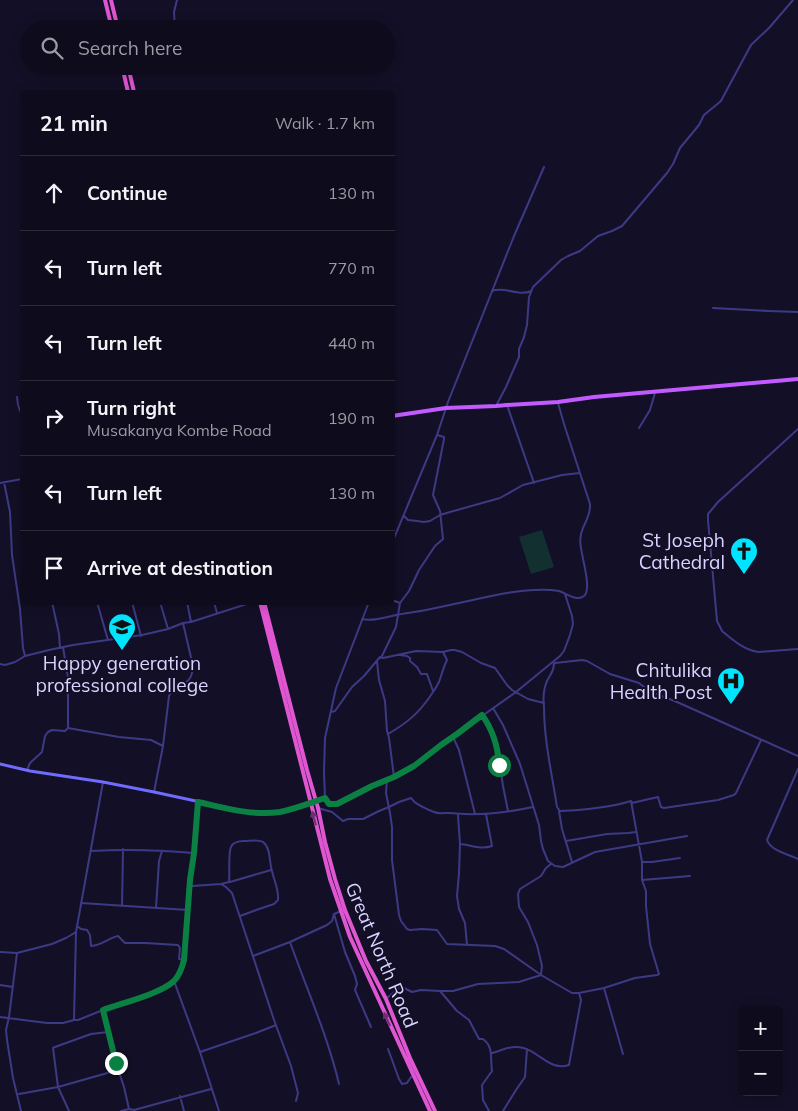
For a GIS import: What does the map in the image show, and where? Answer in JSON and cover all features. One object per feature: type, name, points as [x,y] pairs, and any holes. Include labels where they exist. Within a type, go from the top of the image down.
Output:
[{"type":"highway","points":[[105,0],[110,20]]},
{"type":"highway","points":[[111,0],[116,20]]},
{"type":"highway","points":[[124,75],[128,90]]},
{"type":"highway","points":[[130,75],[134,90]]},
{"type":"highway","name":"Great North Road","points":[[261,605],[310,803],[330,879],[341,912],[355,948],[430,1111]]},
{"type":"highway","name":"Great North Road","points":[[265,605],[306,770],[345,910],[366,961],[386,999],[410,1058],[435,1111]]},
{"type":"main road","points":[[395,416],[446,408],[558,402],[656,391],[798,379]]},
{"type":"main road","points":[[0,764],[103,782],[247,812],[278,812],[316,801]]},
{"type":"street","points":[[174,20],[177,0]]},
{"type":"street","points":[[496,406],[519,357],[519,349],[527,325],[531,291],[539,280],[561,260],[580,251],[594,239],[626,222],[667,173],[680,148],[704,115],[721,101],[754,42],[793,0]]},
{"type":"street","points":[[395,536],[437,435],[514,236],[544,167]]},
{"type":"street","points":[[492,291],[502,289],[526,293],[531,291]]},
{"type":"street","points":[[713,308],[798,312]]},
{"type":"street","points":[[639,428],[650,410],[656,391]]},
{"type":"street","points":[[17,397],[20,410]]},
{"type":"street","points":[[362,619],[369,620],[425,611],[446,605],[532,591],[558,591],[574,597],[580,598],[584,596],[587,590],[587,581],[580,537],[590,510],[558,402]]},
{"type":"street","points":[[507,405],[534,483]]},
{"type":"street","points":[[798,430],[718,502],[708,514],[716,621],[719,628],[743,647],[754,652],[798,649]]},
{"type":"street","points":[[381,658],[396,630],[400,603],[435,546],[443,539],[439,508],[433,495],[444,437],[437,435]]},
{"type":"street","points":[[404,516],[408,520],[424,522],[434,520],[440,515],[500,498],[523,485],[562,475],[580,473]]},
{"type":"street","points":[[0,483],[20,479]]},
{"type":"street","points":[[4,482],[10,512],[12,555],[25,656]]},
{"type":"street","points":[[368,605],[336,688],[325,738],[325,798],[329,804],[337,804],[414,766],[554,662],[564,651],[573,629],[572,616],[565,593]]},
{"type":"street","points":[[395,601],[400,603]]},
{"type":"street","points":[[53,605],[68,677],[68,728]]},
{"type":"street","points":[[98,605],[108,640]]},
{"type":"street","points":[[133,605],[141,636]]},
{"type":"street","points":[[161,605],[168,629]]},
{"type":"street","points":[[188,605],[191,622]]},
{"type":"street","points":[[215,605],[217,613]]},
{"type":"street","points":[[0,665],[15,662],[25,656],[62,648],[141,636],[243,605]]},
{"type":"street","points":[[154,792],[171,692],[185,684],[192,672],[183,623]]},
{"type":"street","points":[[331,712],[335,710],[349,690],[380,657],[416,651],[443,652],[455,650],[462,652],[494,668],[510,688],[516,692],[544,703]]},
{"type":"street","points":[[388,734],[416,714],[438,684],[442,669],[447,660],[443,652]]},
{"type":"street","points":[[397,655],[407,656],[421,674],[427,674],[433,691]]},
{"type":"street","points":[[377,661],[379,680],[385,701],[387,731],[394,777]]},
{"type":"street","points":[[554,662],[587,661],[610,674],[639,684],[649,691],[798,756]]},
{"type":"street","points":[[554,662],[554,670],[547,682],[544,703],[548,755],[557,807],[572,863]]},
{"type":"street","points":[[494,708],[520,764],[539,825],[543,849],[551,864],[559,868],[595,852],[687,836]]},
{"type":"street","points":[[482,715],[488,724],[498,752],[508,811]]},
{"type":"street","points":[[27,770],[30,763],[42,752],[44,738],[52,730],[65,731],[68,728],[119,737],[151,740],[163,746]]},
{"type":"street","points":[[453,737],[459,750],[475,815]]},
{"type":"street","points":[[559,809],[560,811],[582,810],[615,806],[658,796],[661,807],[664,808],[718,800],[734,795],[761,740]]},
{"type":"street","points":[[798,769],[767,842],[772,847],[798,859]]},
{"type":"street","points":[[388,779],[386,793],[392,827],[392,860],[396,903],[404,926],[410,930],[422,928],[436,930],[447,944],[495,946],[504,949],[541,975],[572,993],[604,988],[635,978],[657,976],[659,974],[650,949],[646,891],[642,880],[642,862],[631,801]]},
{"type":"street","points":[[74,1020],[76,932],[103,782]]},
{"type":"street","points":[[316,801],[325,798]]},
{"type":"street","points":[[318,808],[332,812],[343,821],[363,819],[411,798],[417,804],[435,813],[458,815],[486,814],[533,807]]},
{"type":"street","points":[[0,1017],[47,1023],[63,1023],[78,1020],[161,990],[174,981],[180,973],[184,960],[198,802]]},
{"type":"street","points":[[460,844],[479,848],[492,846],[486,814]]},
{"type":"street","points":[[458,815],[460,844],[456,896],[465,923],[468,946]]},
{"type":"street","points":[[566,841],[605,834],[636,832]]},
{"type":"street","points":[[229,882],[230,847],[238,842],[260,840],[265,844],[268,849],[278,900],[274,904],[240,916]]},
{"type":"street","points":[[90,851],[123,849],[194,853]]},
{"type":"street","points":[[122,906],[123,849]]},
{"type":"street","points":[[156,908],[162,851]]},
{"type":"street","points":[[642,862],[680,858]]},
{"type":"street","points":[[541,975],[542,966],[537,945],[520,907],[518,894],[520,889],[541,876],[551,864]]},
{"type":"street","points":[[191,886],[221,884],[271,870]]},
{"type":"street","points":[[642,880],[690,876]]},
{"type":"street","points":[[221,884],[232,893],[240,916],[285,1047],[298,1091],[296,1101]]},
{"type":"street","points":[[81,903],[189,910]]},
{"type":"street","points":[[334,914],[341,912]]},
{"type":"street","points":[[253,956],[327,925],[332,921],[334,914]]},
{"type":"street","points":[[334,914],[345,952],[355,976],[357,984],[355,990],[372,1027]]},
{"type":"street","points":[[77,926],[87,930],[91,946],[98,946],[115,936],[118,936],[125,943],[144,942],[178,945],[180,948],[179,959],[184,960]]},
{"type":"street","points":[[0,952],[17,953],[52,944],[76,932]]},
{"type":"street","points":[[290,942],[323,1032],[339,1084]]},
{"type":"street","points":[[17,953],[6,1030],[13,1078],[21,1111]]},
{"type":"street","points":[[386,999],[402,987],[412,992],[421,990],[454,991],[478,984],[519,982],[541,975]]},
{"type":"street","points":[[174,981],[219,1111]]},
{"type":"street","points":[[0,985],[13,987]]},
{"type":"street","points":[[604,988],[623,1054]]},
{"type":"street","points":[[440,992],[457,1011],[469,1020],[479,1039],[485,1040],[492,1053],[492,1071],[482,1083],[482,1100],[489,1111]]},
{"type":"street","points":[[492,1053],[504,1048],[518,1046],[528,1049],[552,1064],[569,1065],[581,1000],[579,993]]},
{"type":"street","points":[[103,1010],[129,1109]]},
{"type":"street","points":[[200,1052],[276,1025]]},
{"type":"street","points":[[69,1111],[58,1087],[52,1052],[54,1047],[91,1034],[108,1032]]},
{"type":"street","points":[[388,1049],[402,1084],[407,1083],[414,1076]]},
{"type":"street","points":[[503,1111],[525,1077],[528,1049]]},
{"type":"street","points":[[18,1094],[58,1087],[118,1070]]},
{"type":"street","points":[[122,1111],[134,1110],[180,1096],[212,1089]]},
{"type":"street","points":[[180,1096],[184,1111]]},
{"type":"green space","points":[[542,530],[554,567],[531,574],[519,537]]},
{"type":"place","name":"St Joseph Cathedral","points":[[744,575]]},
{"type":"place","name":"Happy generation professional college","points":[[122,651]]},
{"type":"place","name":"Chitulika Health Post","points":[[731,705]]},
{"type":"route","points":[[116,1063],[103,1010],[161,990],[174,981],[180,973],[184,960],[198,802],[247,812],[265,813],[293,809],[325,798],[329,804],[337,804],[414,766],[482,715],[493,736],[498,752],[499,765]]}]
